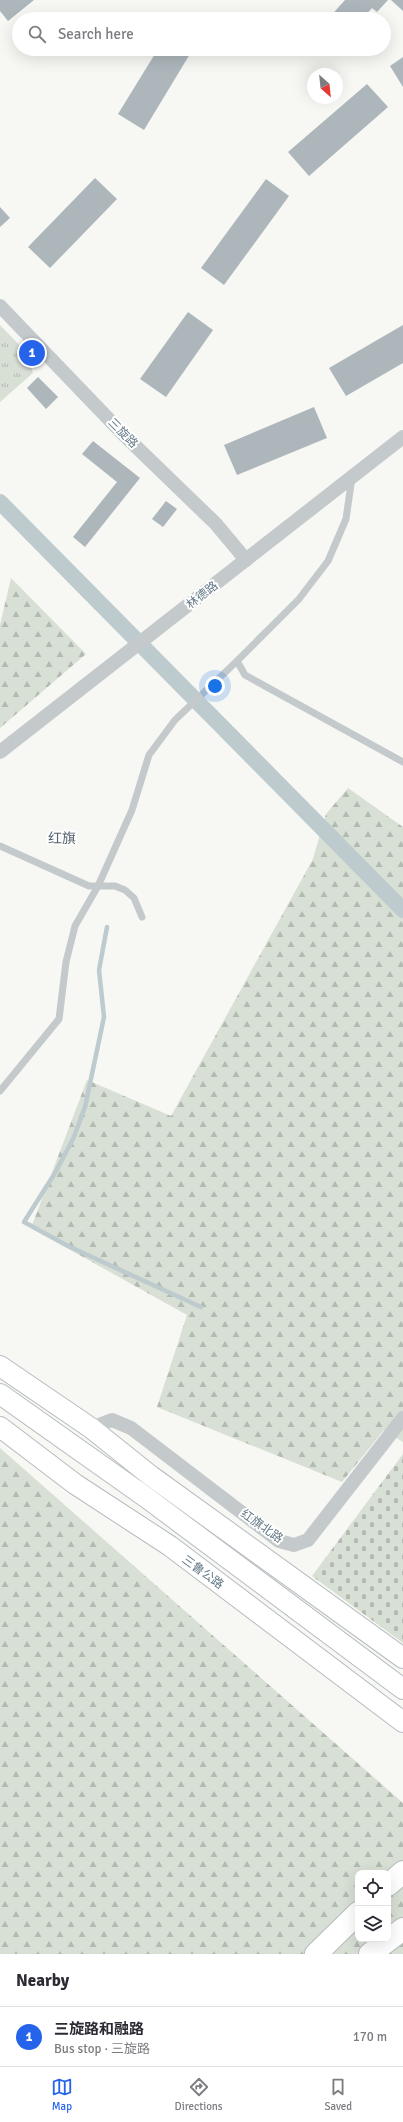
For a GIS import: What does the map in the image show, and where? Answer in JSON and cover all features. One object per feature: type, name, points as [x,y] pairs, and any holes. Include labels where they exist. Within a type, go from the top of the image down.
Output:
[{"type":"highway","points":[[391,1882],[403,1872]]},
{"type":"highway","points":[[316,1954],[355,1916]]},
{"type":"highway","points":[[370,1954],[403,1929]]},
{"type":"main road","points":[[0,1366],[91,1428],[151,1476],[403,1658]]},
{"type":"main road","points":[[0,1394],[197,1536],[403,1689]]},
{"type":"main road","name":"三鲁公路","points":[[0,1427],[76,1484],[176,1551],[403,1722]]},
{"type":"street","name":"三旋路","points":[[0,306],[124,435],[216,524],[246,560]]},
{"type":"street","name":"林德路","points":[[0,752],[403,437]]},
{"type":"street","name":"红旗北路","points":[[91,1428],[112,1420],[131,1428],[279,1540],[294,1545],[308,1540],[403,1418]]},
{"type":"lane","points":[[0,1091],[59,1019],[66,962],[75,926],[98,886],[132,810],[149,754],[175,720],[299,599],[328,561],[346,519],[352,477]]},
{"type":"lane","points":[[237,661],[245,675],[403,762]]},
{"type":"lane","points":[[0,846],[89,886],[115,886],[125,890],[134,898],[142,917]]},
{"type":"green space","points":[[0,325],[26,352],[33,373],[0,402]]},
{"type":"green space","points":[[11,578],[86,654],[0,728],[0,625]]},
{"type":"green space","points":[[348,788],[403,827],[403,1442],[384,1430],[342,1482],[157,1407],[187,1315],[31,1228],[87,1080],[171,1116],[313,859],[326,814]]},
{"type":"green space","points":[[0,1448],[403,1803],[403,1954],[0,1954]]},
{"type":"green space","points":[[403,1454],[403,1643],[312,1576]]},
{"type":"building","points":[[0,0],[34,0],[19,12],[12,12],[12,18],[8,21],[0,11]]},
{"type":"building","points":[[345,0],[388,0],[377,12],[372,8],[368,12],[334,12]]},
{"type":"building","points":[[391,0],[403,0],[403,11]]},
{"type":"building","points":[[154,56],[189,56],[144,130],[118,114]]},
{"type":"building","points":[[403,57],[403,87],[390,66]]},
{"type":"building","points":[[367,84],[388,107],[309,176],[288,152]]},
{"type":"building","points":[[95,178],[117,199],[50,268],[28,247]]},
{"type":"building","points":[[266,179],[289,196],[224,285],[201,268]]},
{"type":"building","points":[[0,207],[10,218],[0,227]]},
{"type":"building","points":[[188,312],[213,330],[166,397],[140,379]]},
{"type":"building","points":[[403,325],[403,363],[346,396],[329,368]]},
{"type":"building","points":[[38,377],[58,397],[46,409],[27,388]]},
{"type":"building","points":[[314,407],[327,438],[237,475],[224,445]]},
{"type":"building","points":[[93,441],[140,478],[85,547],[73,537],[117,482],[82,454]]},
{"type":"building","points":[[166,501],[177,509],[163,527],[152,519]]},
{"type":"waterway","points":[[0,502],[403,910]]},
{"type":"waterway","points":[[107,927],[99,970],[104,1017],[85,1107],[74,1137],[55,1173],[24,1222],[68,1246],[201,1307]]},
{"type":"place","name":"三旋路和融路","points":[[32,353]]},
{"type":"district","name":"红旗","points":[[62,838]]}]
